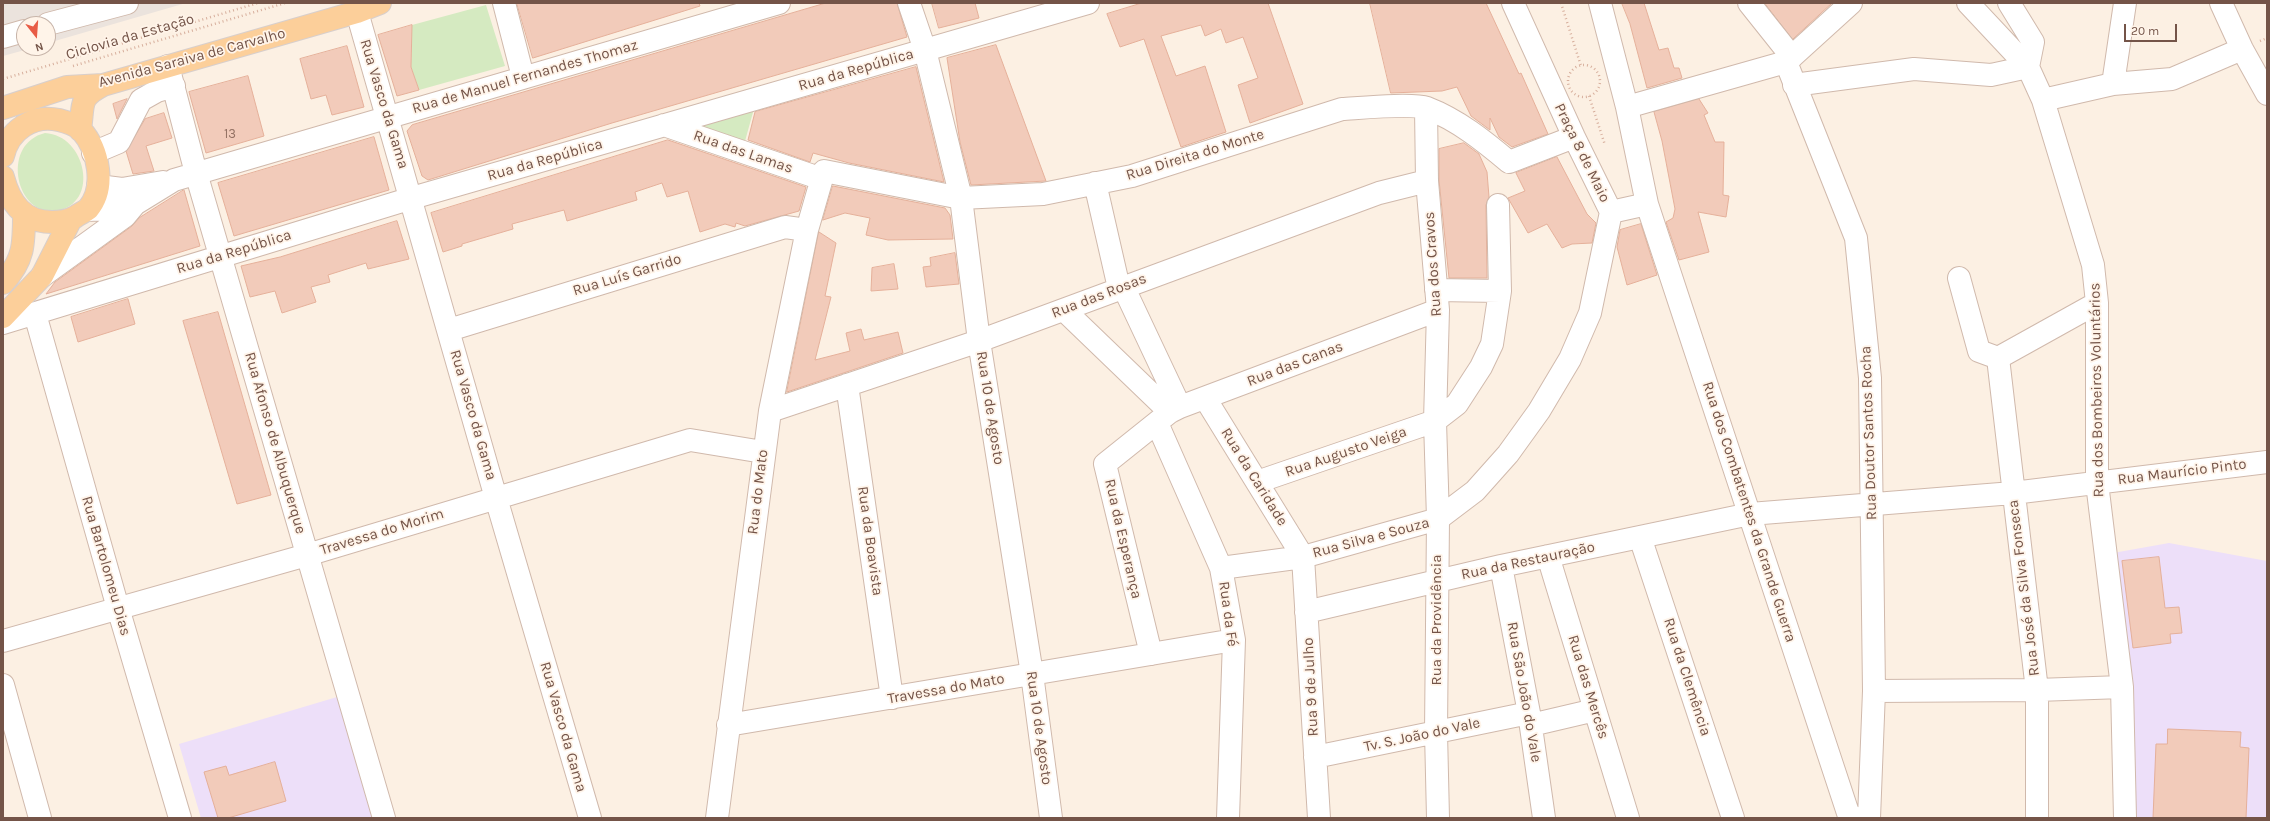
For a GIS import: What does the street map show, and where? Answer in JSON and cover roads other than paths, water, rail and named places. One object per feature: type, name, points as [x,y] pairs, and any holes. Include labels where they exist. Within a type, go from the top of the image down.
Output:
[{"type":"main road","name":"Avenida Saraiva de Carvalho","points":[[3,108],[67,87],[103,85],[171,76],[358,12],[380,3]]},
{"type":"main road","points":[[3,156],[5,146],[22,122],[72,93],[103,85]]},
{"type":"main road","points":[[80,130],[84,102],[87,94],[103,85]]},
{"type":"main road","points":[[3,317],[42,276],[79,214],[98,186],[99,176],[93,153],[80,130],[67,122],[22,122]]},
{"type":"main road","points":[[3,177],[10,199],[24,215],[47,222],[79,214]]},
{"type":"main road","points":[[3,283],[18,265],[22,252],[24,215]]},
{"type":"street","points":[[56,22],[127,3]]},
{"type":"street","points":[[504,3],[523,77]]},
{"type":"street","name":"Rua de Manuel Fernandes Thomaz","points":[[42,276],[125,216],[135,204],[174,180],[779,3]]},
{"type":"street","name":"Rua 10 de Agosto","points":[[909,3],[925,50],[961,198],[979,341],[1032,674],[1051,818]]},
{"type":"street","name":"Rua da República","points":[[3,323],[220,255],[412,198],[1088,3]]},
{"type":"street","name":"Praça 8 de Maio","points":[[1513,3],[1574,137],[1611,212],[1648,204]]},
{"type":"street","points":[[1600,3],[1627,107],[1648,204]]},
{"type":"street","name":"Rua Doutor Santos Rocha","points":[[1749,3],[1789,60],[1794,85],[1856,238],[1870,378],[1874,691],[1869,818]]},
{"type":"street","points":[[1627,107],[1789,60],[1851,3]]},
{"type":"street","name":"Rua dos Bombeiros Voluntários","points":[[1968,3],[2028,67],[2043,100],[2093,265],[2096,303],[2097,483],[2122,687],[2125,818]]},
{"type":"street","points":[[1794,85],[1914,69],[1991,74],[2028,67],[2033,42],[2009,3]]},
{"type":"street","points":[[2113,84],[2125,3]]},
{"type":"street","points":[[2221,3],[2242,49],[2267,94]]},
{"type":"street","name":"Rua Vasco da Gama","points":[[358,12],[496,498],[590,818]]},
{"type":"street","points":[[3,36],[16,33]]},
{"type":"street","points":[[2043,100],[2113,84],[2172,79],[2242,49]]},
{"type":"street","points":[[93,153],[119,142],[141,100],[157,91],[171,76]]},
{"type":"street","name":"Rua Afonso de Albuquerque","points":[[171,76],[196,173],[384,818]]},
{"type":"street","name":"Rua Direita do Monte","points":[[961,198],[1043,194],[1132,176],[1342,109],[1377,106],[1426,108]]},
{"type":"street","points":[[1426,108],[1475,133],[1508,162],[1574,137]]},
{"type":"street","name":"Rua dos Cravos","points":[[1426,108],[1427,181],[1437,300],[1435,421]]},
{"type":"street","name":"Rua das Lamas","points":[[664,125],[823,175],[961,198]]},
{"type":"street","name":"Rua do Mato","points":[[717,818],[763,452],[770,410],[807,230],[823,175]]},
{"type":"street","points":[[98,186],[122,189],[174,180]]},
{"type":"street","name":"Rua das Rosas","points":[[770,410],[979,341],[1064,310],[1121,287],[1379,193],[1427,181]]},
{"type":"street","name":"Rua da Fé","points":[[1096,183],[1121,287],[1169,414],[1221,568],[1234,640],[1228,818]]},
{"type":"street","points":[[79,214],[135,204]]},
{"type":"street","name":"Rua dos Combatentes da Grande Guerra","points":[[1648,204],[1848,814],[1854,818]]},
{"type":"street","name":"Rua Augusto Veiga","points":[[1257,482],[1435,421],[1457,404],[1481,367],[1492,344],[1500,291],[1498,205]]},
{"type":"street","points":[[1438,519],[1475,491],[1508,454],[1539,411],[1570,359],[1590,313],[1611,212]]},
{"type":"street","name":"Rua Luís Garrido","points":[[449,330],[785,227],[807,230]]},
{"type":"street","points":[[1959,278],[1979,351],[1998,358],[2096,303]]},
{"type":"street","points":[[1437,300],[1500,291]]},
{"type":"street","name":"Rua das Canas","points":[[1169,414],[1437,300]]},
{"type":"street","points":[[1064,310],[1169,414]]},
{"type":"street","name":"Rua Bartolomeu Dias","points":[[35,314],[118,608],[180,818]]},
{"type":"street","name":"Rua José da Silva Fonseca","points":[[1998,358],[2037,690],[2037,818]]},
{"type":"street","name":"Rua da Boavista","points":[[847,385],[892,698]]},
{"type":"street","name":"Rua da Caridade","points":[[1205,398],[1303,557]]},
{"type":"street","name":"Rua da Esperança","points":[[1151,654],[1105,464],[1169,414]]},
{"type":"street","name":"Rua da Providência","points":[[1435,421],[1438,519],[1436,732],[1438,818]]},
{"type":"street","name":"Travessa do Morim","points":[[3,641],[307,555],[690,440],[763,452]]},
{"type":"street","name":"Rua Maurício Pinto","points":[[1871,505],[2097,483],[2267,462]]},
{"type":"street","name":"Rua da Restauração","points":[[1306,612],[1501,566],[1750,514],[1871,505]]},
{"type":"street","name":"Rua Silva e Souza","points":[[1221,568],[1303,557],[1438,519]]},
{"type":"street","name":"Rua da Clemência","points":[[1640,537],[1733,818]]},
{"type":"street","name":"Rua das Mercês","points":[[1548,556],[1628,818]]},
{"type":"street","name":"Rua 9 de Julho","points":[[1303,557],[1318,818]]},
{"type":"street","name":"Rua São João do Vale","points":[[1501,566],[1530,719],[1544,818]]},
{"type":"street","name":"Travessa do Mato","points":[[728,725],[1234,640]]},
{"type":"street","points":[[3,685],[40,818]]},
{"type":"street","points":[[1874,691],[2037,690],[2122,687]]},
{"type":"street","name":"Tv. S. João do Vale","points":[[1315,757],[1436,732],[1595,710]]}]
